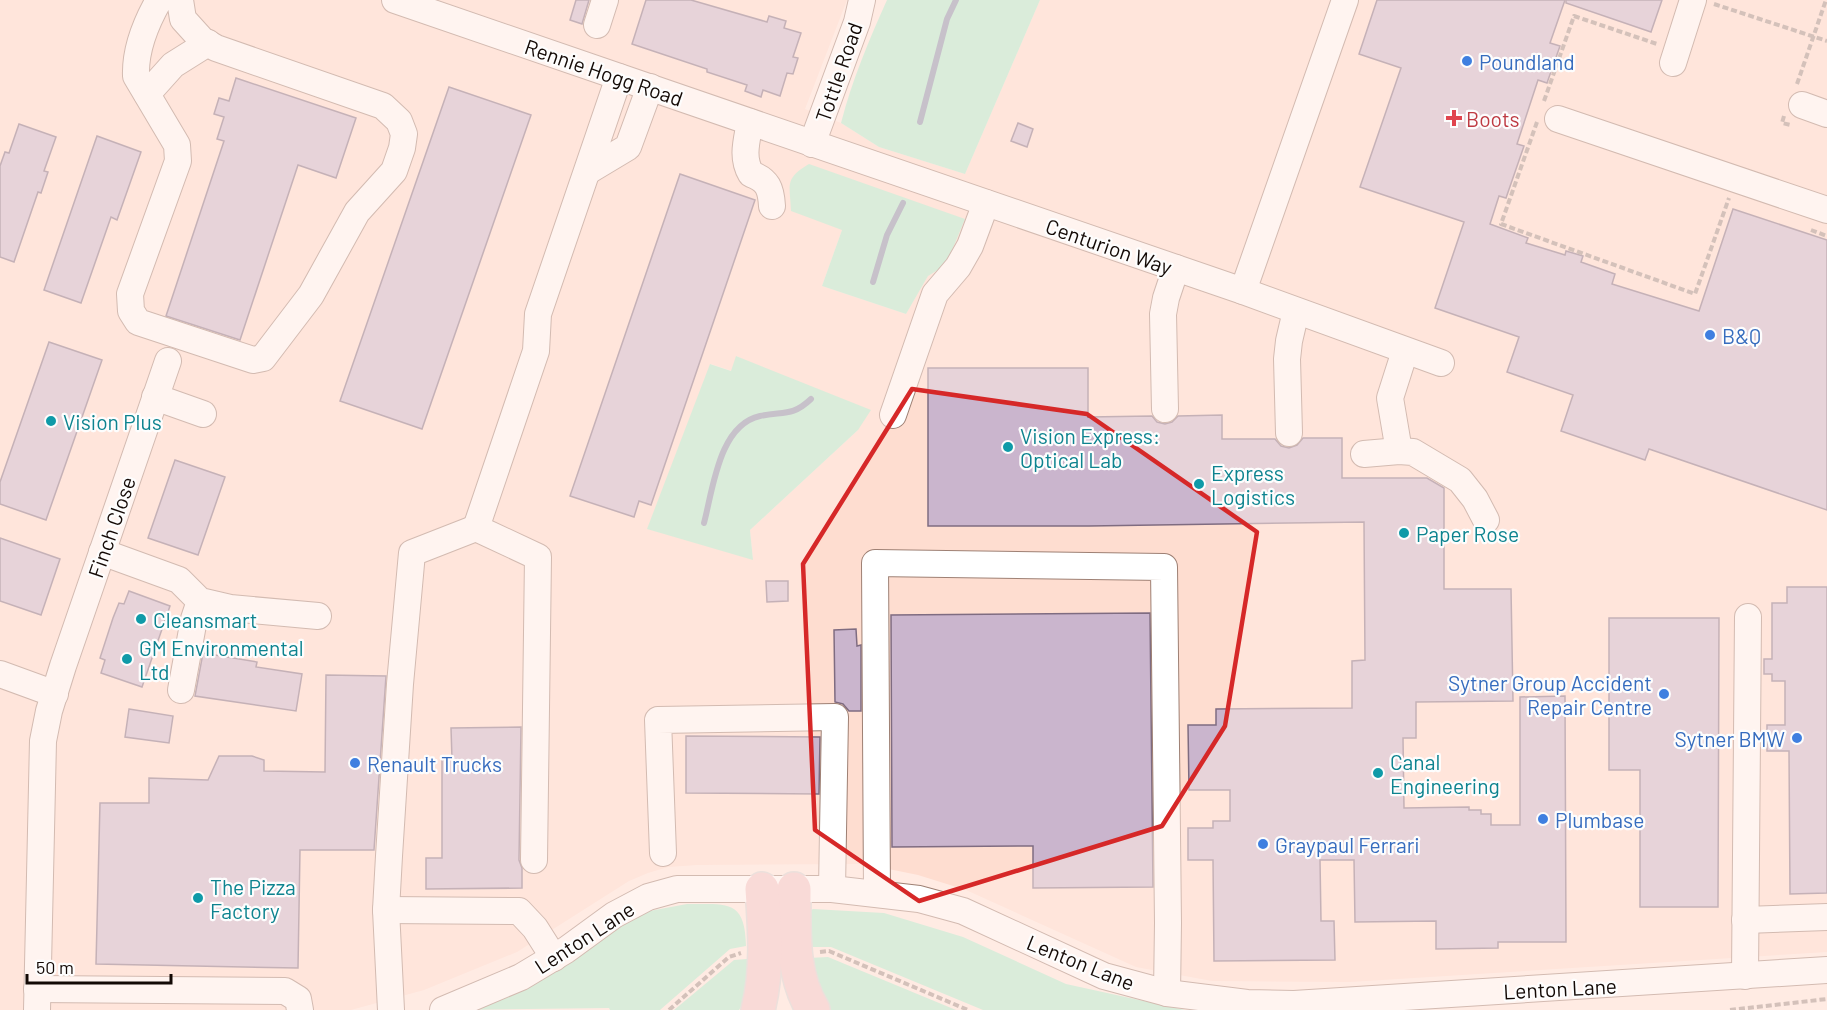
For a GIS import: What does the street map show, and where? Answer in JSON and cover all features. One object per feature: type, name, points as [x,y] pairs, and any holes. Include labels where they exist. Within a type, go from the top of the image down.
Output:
[{"type":"highway","points":[[778,889],[806,998],[813,1010]]},
{"type":"highway","points":[[758,1010],[762,993],[765,951],[778,889]]},
{"type":"street","points":[[159,0],[150,16],[135,64],[136,76],[177,145],[178,160],[130,294],[131,311],[138,322],[253,360],[264,358],[311,295],[357,212],[394,171],[404,134],[399,121],[383,106],[239,57],[208,43],[197,35],[183,19],[180,0]]},
{"type":"street","name":"Rennie Hogg Road","points":[[395,0],[812,144]]},
{"type":"street","points":[[597,25],[604,0]]},
{"type":"street","name":"Tottle Road","points":[[812,144],[857,22],[862,0]]},
{"type":"street","points":[[1243,291],[1345,0]]},
{"type":"street","points":[[1666,54],[1703,2]]},
{"type":"street","points":[[147,94],[173,65],[208,43]]},
{"type":"street","points":[[476,528],[536,351],[538,314],[619,77]]},
{"type":"street","points":[[588,171],[628,147],[650,87]]},
{"type":"street","points":[[1794,108],[1827,114]]},
{"type":"street","points":[[1547,112],[1827,210]]},
{"type":"street","points":[[750,122],[745,150],[747,168],[751,174],[763,179],[772,192],[772,206]]},
{"type":"street","name":"Centurion Way","points":[[812,144],[1243,291],[1441,363]]},
{"type":"street","points":[[894,415],[935,294],[958,267],[970,246],[986,203]]},
{"type":"street","points":[[1165,409],[1163,314],[1176,268]]},
{"type":"street","points":[[1289,433],[1287,359],[1296,311]]},
{"type":"street","points":[[1399,451],[1390,398],[1405,351]]},
{"type":"street","name":"Finch Close","points":[[37,1000],[43,741],[55,694],[168,361]]},
{"type":"street","points":[[155,397],[203,414]]},
{"type":"street","points":[[1364,454],[1413,452],[1460,480],[1475,499],[1486,520]]},
{"type":"street","points":[[391,1010],[386,910],[400,684],[412,553],[476,528],[538,557],[534,860]]},
{"type":"street","points":[[102,552],[180,580],[200,601],[230,608],[318,616]]},
{"type":"street","points":[[877,893],[875,563],[1164,567],[1167,993]]},
{"type":"street","points":[[181,690],[194,619],[200,601]]},
{"type":"street","points":[[1745,976],[1748,617]]},
{"type":"street","points":[[0,674],[55,694]]},
{"type":"street","points":[[663,853],[658,720],[835,717],[832,889]]},
{"type":"street","name":"Lenton Lane","points":[[443,1010],[521,978],[554,958],[614,915],[648,897],[677,889],[832,889],[919,899],[963,911],[1104,976],[1167,993],[1247,1003],[1294,1004],[1827,970]]},
{"type":"street","points":[[386,910],[519,911],[535,928],[554,958]]},
{"type":"street","points":[[1745,920],[1827,918]]},
{"type":"street","points":[[37,1000],[285,991],[298,999],[300,1010]]},
{"type":"path","points":[[1794,108],[1826,0]]},
{"type":"path","points":[[1703,2],[1827,41]]},
{"type":"path","points":[[1666,54],[1574,16],[1547,112],[1501,224],[1695,294],[1731,190]]},
{"type":"path","points":[[794,952],[828,951],[968,1010]]},
{"type":"path","points":[[669,1010],[729,957],[747,952]]},
{"type":"path","points":[[1730,1010],[1827,999]]},
{"type":"highlighted area","points":[[912,389],[1087,414],[1257,532],[1225,726],[1162,826],[919,901],[815,830],[803,564]]},
{"type":"shaded area","points":[[0,0],[847,0],[805,109],[841,123],[879,147],[965,174],[1040,0],[1827,0],[1827,952],[1350,982],[1212,981],[1136,967],[966,890],[918,875],[864,864],[697,865],[668,867],[648,873],[629,881],[517,952],[424,990],[351,1010],[0,1010]],"holes":[[[842,230],[946,265],[928,276],[906,314],[822,286]],[[737,356],[858,430],[750,530],[753,559],[711,364],[732,371]]]},
{"type":"green space","points":[[887,0],[1040,0],[965,174],[879,147],[841,123],[861,60]]},
{"type":"green space","points":[[809,164],[965,219],[946,265],[928,276],[906,314],[822,286],[842,230],[791,211],[790,183],[801,169]]},
{"type":"green space","points":[[736,356],[871,410],[858,430],[750,530],[753,560],[647,529],[710,364],[731,371]]},
{"type":"green space","points":[[687,904],[731,907],[742,919],[746,946],[730,949],[660,1010],[610,1010],[609,1008],[460,1010],[513,992],[644,912]]},
{"type":"green space","points":[[813,909],[884,913],[963,937],[1066,984],[1185,1010],[983,1010],[831,947],[800,947],[804,914]]},
{"type":"green space","points":[[828,957],[956,1010],[820,1010],[809,958]]},
{"type":"green space","points":[[747,959],[748,995],[739,1010],[674,1010],[734,960]]},
{"type":"building","points":[[576,0],[589,0],[582,24],[570,20]]},
{"type":"building","points":[[646,0],[691,0],[767,22],[769,16],[786,21],[784,28],[801,33],[793,57],[798,58],[793,74],[787,73],[780,96],[763,90],[761,97],[745,91],[747,85],[632,44]]},
{"type":"building","points":[[1377,0],[1565,0],[1550,43],[1560,46],[1547,83],[1538,80],[1517,144],[1524,146],[1506,198],[1499,196],[1490,224],[1528,238],[1526,243],[1565,255],[1566,251],[1583,256],[1581,262],[1615,274],[1612,284],[1699,311],[1733,209],[1827,240],[1827,510],[1649,449],[1645,460],[1561,431],[1573,395],[1507,372],[1519,337],[1435,308],[1464,222],[1360,187],[1401,68],[1359,54]]},
{"type":"building","points":[[1566,0],[1662,0],[1651,32],[1566,3]]},
{"type":"building","points":[[236,78],[356,118],[336,178],[298,165],[240,340],[166,316],[224,141],[217,139],[224,117],[214,114],[219,98],[229,101]]},
{"type":"building","points":[[449,87],[531,115],[422,429],[340,401]]},
{"type":"building","points":[[1018,123],[1033,129],[1027,147],[1011,141]]},
{"type":"building","points":[[19,124],[56,137],[44,171],[48,172],[41,193],[38,192],[14,262],[0,257],[0,166],[5,152],[9,153]]},
{"type":"building","points":[[97,136],[141,152],[117,220],[111,217],[81,303],[44,290]]},
{"type":"building","points":[[680,174],[755,200],[651,505],[639,501],[634,517],[570,496]]},
{"type":"building","name":"Vision Plus","points":[[49,342],[102,360],[46,520],[0,504],[0,482]]},
{"type":"building","points":[[928,368],[1088,368],[1088,417],[1152,416],[1157,422],[1165,424],[1172,422],[1178,416],[1222,415],[1222,439],[1275,439],[1281,446],[1289,448],[1297,445],[1303,438],[1342,438],[1342,478],[1427,478],[1444,488],[1444,589],[1511,589],[1513,701],[1416,702],[1416,738],[1403,738],[1404,808],[1469,807],[1469,810],[1481,810],[1481,814],[1491,814],[1491,825],[1520,825],[1520,697],[1565,696],[1566,942],[1498,942],[1498,948],[1436,949],[1436,921],[1355,922],[1354,860],[1320,860],[1321,921],[1334,921],[1335,960],[1214,961],[1213,860],[1188,860],[1188,828],[1213,828],[1213,821],[1230,821],[1230,790],[1189,790],[1188,725],[1216,725],[1216,709],[1352,708],[1352,661],[1365,660],[1364,522],[928,526]]},
{"type":"building","points":[[175,460],[225,477],[198,555],[148,538]]},
{"type":"building","points":[[0,538],[60,559],[41,615],[0,601]]},
{"type":"building","points":[[766,581],[788,581],[788,601],[767,602]]},
{"type":"building","name":"Sytner BMW","points":[[1787,587],[1827,587],[1827,893],[1790,894],[1789,751],[1767,751],[1767,725],[1785,725],[1785,681],[1772,681],[1772,674],[1764,674],[1764,659],[1772,659],[1772,603],[1787,603]]},
{"type":"building","points":[[129,591],[170,606],[142,687],[101,673],[105,660],[100,658],[113,618],[119,603],[124,604]]},
{"type":"building","points":[[1150,613],[1153,887],[1033,888],[1033,846],[892,847],[891,615]]},
{"type":"building","name":"Sytner Group Accident Repair Centre","points":[[1609,618],[1719,618],[1718,907],[1640,907],[1640,770],[1609,770]]},
{"type":"building","points":[[856,629],[857,646],[861,645],[861,711],[849,711],[843,704],[835,702],[834,630]]},
{"type":"building","points":[[203,653],[257,662],[256,667],[302,674],[296,711],[195,696]]},
{"type":"building","name":"The Pizza Factory","points":[[326,675],[386,676],[374,850],[300,850],[298,968],[96,964],[100,803],[149,803],[149,778],[208,780],[219,756],[252,756],[264,760],[264,771],[325,772]]},
{"type":"building","points":[[129,709],[173,716],[169,743],[125,737]]},
{"type":"building","points":[[521,727],[519,860],[522,868],[522,888],[426,889],[426,858],[442,858],[442,760],[452,759],[451,728]]},
{"type":"building","points":[[686,736],[820,737],[819,794],[686,793]]},
{"type":"waterway","points":[[920,122],[947,19],[956,0]]},
{"type":"waterway","points":[[873,282],[887,235],[903,203]]},
{"type":"waterway","points":[[704,523],[720,460],[735,432],[746,422],[760,416],[793,411],[811,399]]},
{"type":"place","name":"Poundland","points":[[1467,61]]},
{"type":"place","name":"Boots","points":[[1454,118]]},
{"type":"place","name":"B&Q","points":[[1710,335]]},
{"type":"place","name":"Vision Plus","points":[[51,421]]},
{"type":"place","name":"Vision Express: Optical Lab","points":[[1008,447]]},
{"type":"place","name":"Express Logistics","points":[[1199,484]]},
{"type":"place","name":"Paper Rose","points":[[1404,533]]},
{"type":"place","name":"Cleansmart","points":[[141,619]]},
{"type":"place","name":"GM Environmental Ltd","points":[[127,659]]},
{"type":"place","name":"Sytner Group Accident Repair Centre","points":[[1664,694]]},
{"type":"place","name":"Sytner BMW","points":[[1797,738]]},
{"type":"place","name":"Renault Trucks","points":[[355,763]]},
{"type":"place","name":"Canal Engineering","points":[[1378,773]]},
{"type":"place","name":"Plumbase","points":[[1543,819]]},
{"type":"place","name":"Graypaul Ferrari","points":[[1263,844]]},
{"type":"place","name":"The Pizza Factory","points":[[198,898]]}]
